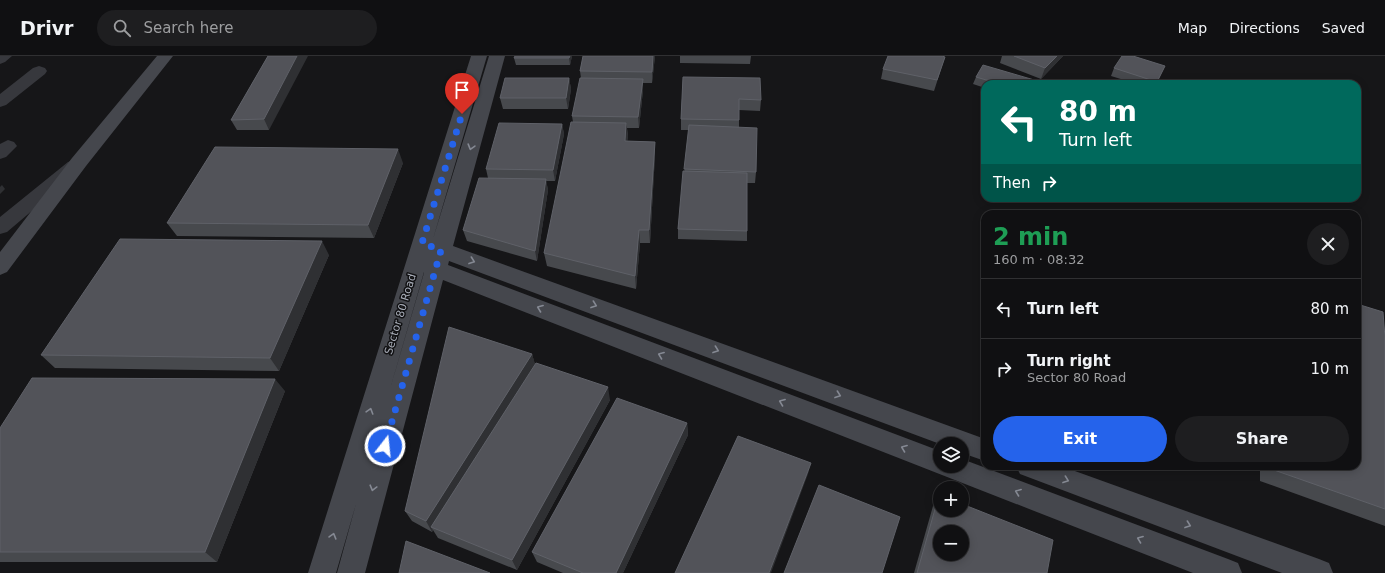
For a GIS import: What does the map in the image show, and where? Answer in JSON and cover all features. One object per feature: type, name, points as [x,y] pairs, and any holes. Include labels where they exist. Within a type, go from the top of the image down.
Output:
[{"type":"street","points":[[0,59],[4,56]]},
{"type":"street","points":[[0,267],[79,162],[165,56]]},
{"type":"street","name":"Sector 80 Road","points":[[350,573],[479,56]]},
{"type":"street","name":"Sector 80 Road","points":[[322,573],[497,56]]},
{"type":"street","points":[[0,102],[39,71]]},
{"type":"street","points":[[0,227],[79,162]]},
{"type":"street","points":[[429,256],[981,449]]},
{"type":"street","points":[[429,256],[933,459]]},
{"type":"street","points":[[1040,470],[1318,573]]},
{"type":"street","points":[[968,473],[1228,573]]},
{"type":"building","points":[[268,56],[297,56],[264,119],[231,120]]},
{"type":"building","points":[[515,56],[570,56],[569,58],[514,58]]},
{"type":"building","points":[[583,56],[653,56],[652,72],[580,71]]},
{"type":"building","points":[[888,56],[945,57],[937,80],[883,69]]},
{"type":"building","points":[[1014,56],[1057,56],[1045,68]]},
{"type":"building","points":[[1122,56],[1133,56],[1165,66],[1158,80],[1151,80],[1114,68]]},
{"type":"building","points":[[983,65],[1034,80],[986,80],[976,77]]},
{"type":"building","points":[[683,77],[760,78],[761,100],[739,99],[739,120],[681,119]]},
{"type":"building","points":[[505,78],[569,78],[566,98],[500,98]]},
{"type":"building","points":[[580,78],[643,79],[638,117],[572,116]]},
{"type":"building","points":[[571,122],[626,123],[625,141],[655,142],[649,230],[639,230],[635,276],[544,253]]},
{"type":"building","points":[[499,123],[562,124],[553,170],[486,169]]},
{"type":"building","points":[[689,125],[757,128],[756,172],[684,169]]},
{"type":"building","points":[[215,147],[398,149],[368,225],[167,223]]},
{"type":"building","points":[[683,171],[747,173],[747,231],[678,229]]},
{"type":"building","points":[[479,178],[546,179],[535,251],[463,230]]},
{"type":"building","points":[[120,239],[322,241],[270,358],[41,355]]},
{"type":"building","points":[[1361,305],[1383,312],[1385,338],[1385,509],[1274,470],[1361,470]]},
{"type":"building","points":[[449,327],[532,354],[426,521],[405,511]]},
{"type":"building","points":[[536,363],[608,387],[512,560],[431,527]]},
{"type":"building","points":[[32,378],[275,379],[205,552],[0,552],[0,428]]},
{"type":"building","points":[[617,398],[687,423],[616,573],[583,573],[532,552]]},
{"type":"building","points":[[738,436],[811,463],[769,573],[675,573]]},
{"type":"building","points":[[819,485],[900,517],[882,573],[784,573]]},
{"type":"building","points":[[969,507],[1053,540],[1047,573],[917,573],[933,516],[969,517]]},
{"type":"building","points":[[406,541],[490,573],[399,573]]},
{"type":"route","points":[[385,446],[441,250],[422,243],[462,114]]}]
